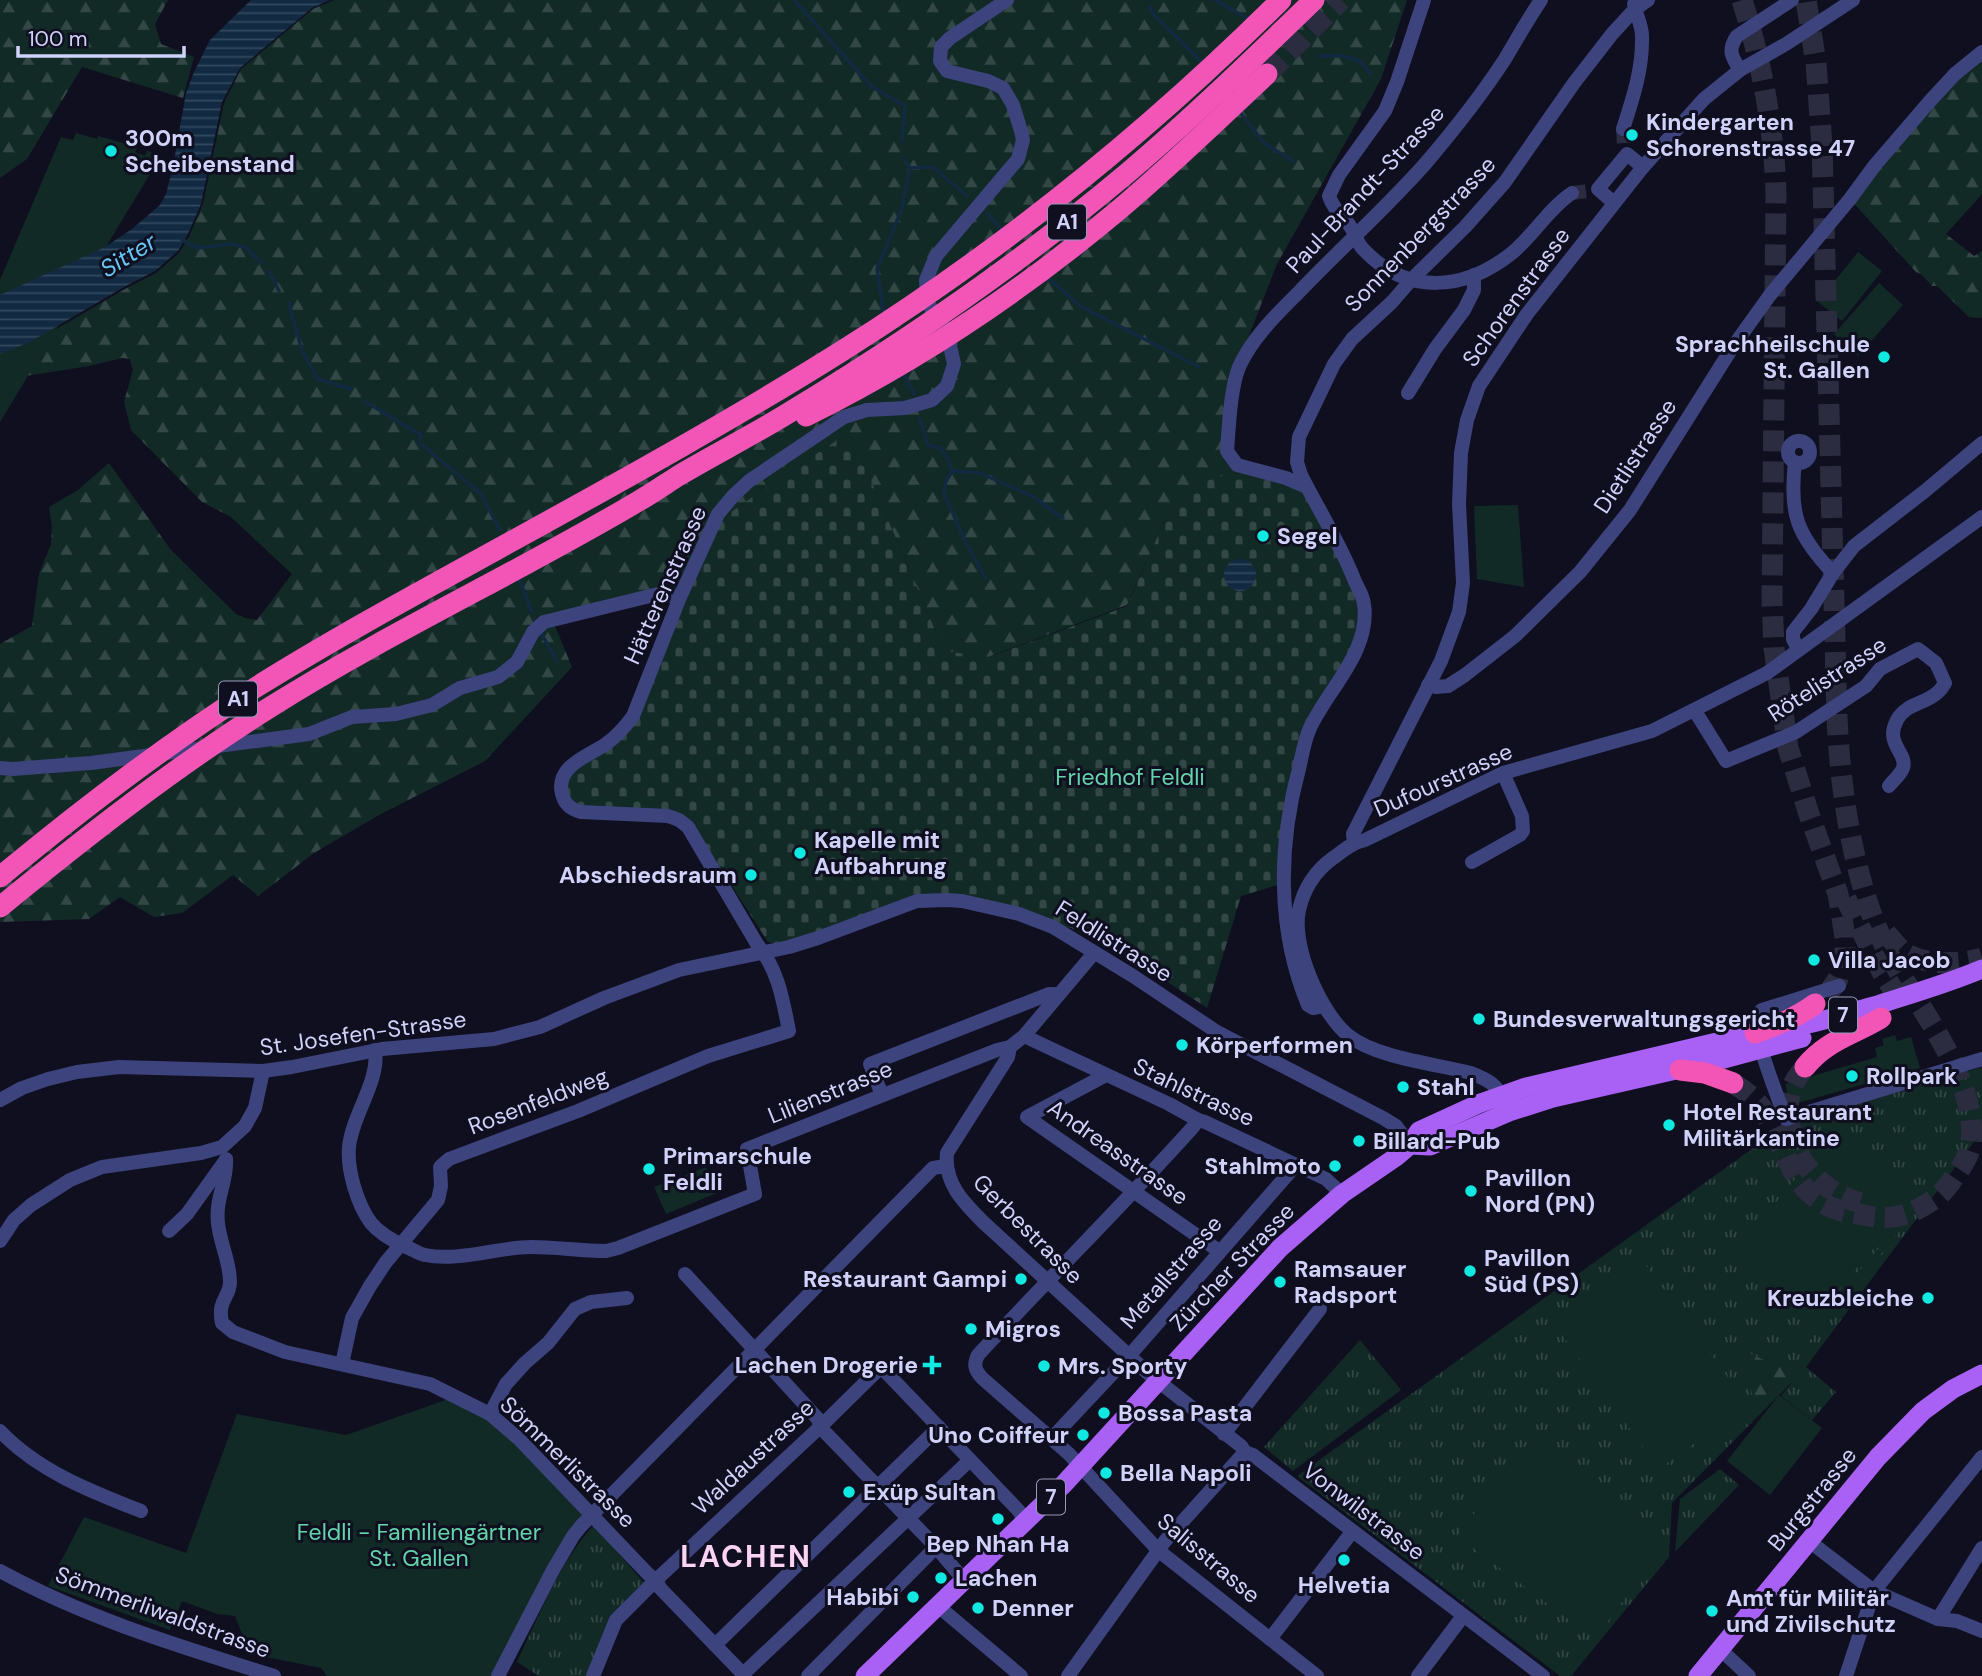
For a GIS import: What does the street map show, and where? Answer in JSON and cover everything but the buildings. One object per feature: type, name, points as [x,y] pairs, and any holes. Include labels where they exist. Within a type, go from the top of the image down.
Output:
[{"type":"highway","name":"A1","points":[[0,908],[116,815],[219,741],[295,692],[363,652],[639,502],[687,482],[776,432],[871,372],[994,304],[1056,260],[1161,173],[1260,66],[1314,0]]},
{"type":"highway","name":"A1","points":[[0,877],[103,794],[211,717],[313,653],[676,450],[843,351],[920,300],[1013,234],[1092,171],[1172,100],[1275,1]]},
{"type":"highway","points":[[1756,1026],[1792,1019],[1815,1004]]},
{"type":"highway","points":[[1805,1066],[1826,1046],[1881,1018]]},
{"type":"highway","points":[[1681,1070],[1705,1073],[1733,1083]]},
{"type":"main road","name":"7","points":[[1410,1145],[1430,1146],[1505,1104],[1562,1078],[1756,1026],[1785,1030],[1847,1014],[1929,989],[1982,969]]},
{"type":"main road","name":"7","points":[[1505,1104],[1553,1098],[1681,1070],[1881,1018],[1982,984]]},
{"type":"main road","name":"Zürcher Strasse","points":[[865,1676],[1080,1466],[1280,1248],[1342,1194],[1410,1145]]},
{"type":"main road","name":"Burgstrasse","points":[[1698,1676],[1878,1457],[1923,1411],[1953,1389],[1982,1374]]},
{"type":"street","name":"Hätterenstrasse","points":[[764,952],[688,827],[668,816],[581,812],[564,802],[563,780],[568,768],[607,743],[634,716],[680,597],[718,514],[749,481],[844,417],[867,410],[905,408],[932,400],[947,386],[954,364],[947,332],[927,302],[926,280],[936,257],[1018,159],[1023,140],[1013,105],[1003,88],[988,81],[947,71],[940,61],[940,47],[950,37],[1007,0]]},
{"type":"street","points":[[1424,0],[1385,111],[1339,174],[1329,196],[1334,208],[1350,226],[1362,248],[1387,268],[1411,280],[1437,284],[1455,281],[1485,271],[1512,253],[1572,193]]},
{"type":"street","name":"Paul-Brandt-Strasse","points":[[1307,487],[1286,478],[1237,465],[1227,451],[1231,405],[1238,369],[1252,343],[1274,317],[1422,168],[1462,121],[1541,0]]},
{"type":"street","name":"Sonnenbergstrasse","points":[[1324,1006],[1312,1008],[1308,1005],[1289,944],[1285,909],[1285,845],[1295,785],[1309,730],[1356,651],[1364,628],[1364,603],[1340,548],[1301,475],[1297,462],[1300,437],[1334,364],[1352,338],[1392,302],[1505,182],[1574,83],[1634,4],[1648,0]]},
{"type":"street","points":[[1740,70],[1732,57],[1731,45],[1737,36],[1793,0]]},
{"type":"street","name":"Schorenstrasse","points":[[1354,842],[1353,834],[1441,661],[1459,612],[1463,583],[1459,504],[1461,453],[1467,420],[1479,386],[1527,314],[1614,202],[1704,99],[1740,70],[1786,44],[1853,0]]},
{"type":"street","points":[[1614,202],[1593,190],[1625,142],[1641,56],[1642,33],[1634,4]]},
{"type":"street","name":"Dietlistrasse","points":[[1428,685],[1448,686],[1465,675],[1515,636],[1580,572],[1630,510],[1732,348],[1770,295],[1850,199],[1875,164],[1955,74],[1982,52]]},
{"type":"street","points":[[1625,142],[1643,167]]},
{"type":"street","points":[[1409,393],[1435,349],[1464,310],[1474,290],[1474,275]]},
{"type":"street","points":[[1798,649],[1793,639],[1794,632],[1854,546],[1982,443]]},
{"type":"street","points":[[1795,462],[1792,487],[1799,526],[1809,547],[1833,573]]},
{"type":"street","name":"Dufourstrasse","points":[[1505,1104],[1498,1089],[1471,1073],[1367,1047],[1341,1028],[1324,1006],[1311,977],[1299,936],[1298,912],[1311,879],[1354,842],[1365,840],[1503,773],[1652,732],[1767,673],[1982,517]]},
{"type":"street","points":[[0,768],[91,763],[309,734],[352,717],[396,713],[432,705],[460,688],[498,677],[517,662],[533,632],[544,622],[658,594],[680,597]]},
{"type":"street","name":"Rötelistrasse","points":[[1695,711],[1726,761],[1796,732],[1866,686],[1880,669],[1918,649],[1936,663],[1945,683],[1937,694],[1904,710],[1897,719],[1893,738],[1904,763],[1903,769],[1889,786]]},
{"type":"street","points":[[1472,862],[1523,831],[1522,816],[1503,773]]},
{"type":"street","name":"Feldlistrasse","points":[[764,952],[818,938],[910,903],[932,900],[987,906],[1038,920],[1133,976],[1217,1032],[1364,1106],[1396,1126],[1410,1145]]},
{"type":"street","name":"St. Josefen-Strasse","points":[[0,1100],[22,1088],[77,1072],[119,1067],[263,1071],[375,1050],[467,1042],[515,1034],[540,1027],[629,988],[679,970],[764,952]]},
{"type":"street","name":"Rosenfeldweg","points":[[342,1364],[352,1318],[386,1262],[438,1200],[441,1186],[440,1167],[449,1159],[578,1111],[708,1056],[789,1031],[782,996],[764,952]]},
{"type":"street","name":"Gerbestrasse","points":[[1094,953],[1024,1036],[1010,1047],[1008,1056],[947,1153],[946,1166],[952,1186],[963,1202],[1158,1382]]},
{"type":"street","points":[[1839,986],[1758,1012],[1756,1026],[1786,1119],[1982,1059]]},
{"type":"street","points":[[882,1095],[870,1064],[1049,994],[1058,994]]},
{"type":"street","name":"Stahlstrasse","points":[[1024,1036],[1326,1179],[1342,1194]]},
{"type":"street","name":"Lilienstrasse","points":[[375,1050],[374,1070],[349,1146],[350,1172],[361,1204],[371,1223],[387,1237],[425,1255],[450,1256],[530,1247],[606,1251],[618,1248],[755,1194],[747,1149],[1010,1047]]},
{"type":"street","points":[[169,1231],[187,1214],[224,1153],[245,1126],[255,1108],[263,1071]]},
{"type":"street","name":"Andreasstrasse","points":[[1107,1075],[1027,1117],[1219,1251]]},
{"type":"street","points":[[1047,1280],[1134,1192],[1198,1120]]},
{"type":"street","points":[[0,1241],[14,1220],[31,1205],[70,1180],[102,1167],[201,1153],[224,1153]]},
{"type":"street","name":"Sömmerlistrasse","points":[[224,1153],[227,1167],[217,1200],[218,1224],[226,1253],[230,1287],[222,1300],[222,1323],[233,1332],[285,1352],[430,1384],[491,1414],[519,1439],[656,1580],[744,1675]]},
{"type":"street","name":"Metallstrasse","points":[[1052,1438],[1129,1356],[1296,1165]]},
{"type":"street","points":[[498,1676],[553,1570],[573,1536],[592,1514],[933,1168],[946,1166]]},
{"type":"street","points":[[684,1274],[818,1419],[820,1427],[964,1580]]},
{"type":"street","name":"Salisstrasse","points":[[1047,1280],[978,1355],[974,1363],[976,1372],[1069,1454],[1159,1551],[1317,1676]]},
{"type":"street","points":[[491,1414],[506,1384],[548,1343],[575,1309],[591,1302],[627,1298]]},
{"type":"street","points":[[1224,1434],[1320,1309]]},
{"type":"street","name":"Waldaustrasse","points":[[593,1676],[616,1620],[881,1367],[939,1427]]},
{"type":"street","name":"Vonwilstrasse","points":[[1158,1382],[1245,1452],[1253,1455],[1543,1676]]},
{"type":"street","points":[[715,1645],[939,1427],[1019,1511],[1025,1522]]},
{"type":"street","points":[[0,1431],[46,1467],[86,1489],[141,1511]]},
{"type":"street","points":[[1068,1676],[1152,1557],[1245,1452]]},
{"type":"street","points":[[1846,1676],[1874,1591],[1982,1459]]},
{"type":"street","points":[[744,1675],[970,1460]]},
{"type":"street","points":[[1270,1639],[1352,1532]]},
{"type":"street","points":[[1809,1541],[1874,1591],[1937,1619],[1957,1621],[1982,1630]]},
{"type":"street","points":[[808,1676],[936,1548]]},
{"type":"street","points":[[1937,1619],[1982,1548]]},
{"type":"street","name":"Sömmerliwaldstrasse","points":[[0,1571],[88,1613],[274,1676]]},
{"type":"street","points":[[938,1606],[1021,1676]]},
{"type":"street","points":[[1418,1676],[1463,1616]]},
{"type":"street","points":[[1720,1649],[1749,1676]]},
{"type":"green space","points":[[0,0],[168,0],[155,24],[161,44],[194,57],[183,98],[82,67],[27,159],[0,178]]},
{"type":"green space","points":[[334,0],[1407,0],[1381,79],[1277,264],[1241,356],[1227,451],[1257,471],[1226,475],[1184,492],[1167,515],[1127,605],[988,657],[944,651],[853,438],[845,435],[720,520],[687,592],[553,621],[572,667],[485,761],[379,815],[314,853],[258,896],[233,875],[182,913],[154,917],[120,897],[89,919],[0,922],[0,644],[32,626],[39,574],[51,544],[49,507],[78,490],[109,463],[171,550],[236,614],[257,620],[292,574],[231,517],[202,502],[131,430],[124,402],[133,370],[130,359],[122,358],[0,380],[31,344],[156,273],[179,253],[203,204],[224,103],[241,69],[313,9]]},
{"type":"green space","points":[[1982,56],[1982,194],[1946,234],[1974,256],[1982,251],[1982,318],[1969,317],[1937,286],[1932,286],[1916,272],[1850,199],[1930,101]]},
{"type":"green space","points":[[76,133],[137,147],[135,152],[145,156],[147,151],[152,152],[150,157],[156,159],[153,169],[0,422],[0,280],[61,137],[73,140]]},
{"type":"green space","points":[[1858,252],[1882,271],[1842,321],[1818,302]]},
{"type":"green space","points":[[1879,283],[1903,305],[1858,356],[1834,334]]},
{"type":"green space","name":"Friedhof Feldli","points":[[845,435],[853,438],[944,651],[989,657],[1127,606],[1167,515],[1184,492],[1197,483],[1226,475],[1257,471],[1307,487],[1351,571],[1364,628],[1309,730],[1284,883],[1241,896],[1207,1008],[1134,960],[1071,928],[932,899],[789,947],[768,942],[692,824],[579,807],[565,794],[568,775],[616,742],[720,520]]},
{"type":"green space","points":[[1518,505],[1524,587],[1477,579],[1474,506]]},
{"type":"green space","name":"Rollpark","points":[[1895,1035],[1897,1041],[1911,1037],[1920,1068],[1791,1105],[1785,1084],[1877,1057],[1875,1048],[1884,1045],[1882,1039]]},
{"type":"green space","name":"Kreuzbleiche","points":[[1982,1067],[1982,1131],[1806,1367],[1836,1392],[1812,1420],[1781,1396],[1795,1379],[1672,1503],[1669,1557],[1571,1676],[1560,1676],[1297,1476],[1784,1126]]},
{"type":"green space","points":[[1834,1132],[1914,1198],[1809,1326],[1728,1260]]},
{"type":"green space","points":[[706,1167],[717,1193],[666,1214],[654,1187]]},
{"type":"green space","points":[[1929,1185],[1934,1190],[1800,1352],[1794,1346],[1899,1225]]},
{"type":"green space","points":[[1643,1261],[1748,1405],[1659,1469],[1555,1325]]},
{"type":"green space","points":[[1360,1340],[1401,1390],[1293,1471],[1264,1447]]},
{"type":"green space","points":[[1743,1350],[1770,1363],[1803,1360],[1756,1414]]},
{"type":"green space","points":[[1779,1395],[1822,1428],[1770,1495],[1727,1461]]},
{"type":"green space","name":"Feldli - Familiengärtner St. Gallen","points":[[457,1396],[490,1414],[592,1514],[493,1676],[327,1676],[321,1668],[250,1654],[235,1616],[217,1614],[182,1601],[170,1630],[48,1586],[84,1517],[186,1553],[237,1414],[346,1435]]},
{"type":"green space","points":[[1527,1444],[1665,1543],[1595,1639],[1457,1536]]},
{"type":"green space","points":[[1720,1469],[1739,1485],[1675,1552],[1680,1499]]},
{"type":"green space","points":[[594,1525],[645,1584],[587,1676],[539,1676],[517,1662],[560,1573]]},
{"type":"water","name":"Sitter","points":[[251,0],[330,0],[312,8],[240,68],[222,102],[201,204],[178,251],[155,271],[30,342],[0,354],[0,295],[105,247],[160,205],[166,194],[186,93],[194,72],[210,40]]},
{"type":"water","points":[[1240,559],[1251,564],[1256,575],[1251,586],[1240,591],[1229,586],[1224,575],[1229,564]]},
{"type":"waterway","points":[[794,0],[871,86],[905,106],[902,141]]},
{"type":"waterway","points":[[1215,0],[1250,20]]},
{"type":"waterway","points":[[1150,7],[1154,15],[1204,64]]},
{"type":"waterway","points":[[1319,56],[1343,56],[1360,61],[1371,74]]},
{"type":"waterway","points":[[1239,111],[1264,143],[1293,161]]},
{"type":"waterway","points":[[884,314],[877,269],[901,211],[910,168],[904,159]]},
{"type":"waterway","points":[[910,168],[933,167],[967,196]]},
{"type":"waterway","points":[[987,213],[1004,232]]},
{"type":"waterway","points":[[182,240],[198,248],[231,244],[245,247],[262,263]]},
{"type":"waterway","points":[[269,271],[279,291]]},
{"type":"waterway","points":[[1045,275],[1080,306],[1199,367]]},
{"type":"waterway","points":[[289,303],[302,351],[318,379],[351,389]]},
{"type":"waterway","points":[[903,371],[914,394]]},
{"type":"waterway","points":[[364,401],[421,435],[419,442],[481,494],[500,530]]},
{"type":"waterway","points":[[920,419],[928,445],[942,449],[953,471],[946,480],[944,493],[965,541],[986,579]]},
{"type":"waterway","points":[[953,471],[980,473],[1032,496],[1063,518]]},
{"type":"waterway","points":[[520,581],[532,612]]},
{"type":"waterway","points":[[541,633],[557,661]]},
{"type":"tunnel","points":[[1267,74],[1341,0]]},
{"type":"tunnel","points":[[1742,0],[1766,96],[1775,169],[1772,598],[1774,648],[1788,748],[1838,894],[1845,937],[1845,951],[1838,979],[1819,1000]]},
{"type":"tunnel","points":[[1733,1083],[1761,1107],[1790,1166],[1808,1192],[1840,1211],[1889,1217],[1914,1211],[1945,1189],[1962,1167],[1970,1149],[1968,1102],[1960,1078],[1935,1030],[1888,953],[1870,910],[1856,863],[1843,790],[1837,717],[1822,145],[1816,63],[1806,0]]},
{"type":"tunnel","points":[[1623,129],[1624,144]]},
{"type":"tunnel","points":[[1572,193],[1588,191]]},
{"type":"tunnel","points":[[1846,899],[1882,972],[1898,997]]},
{"type":"tunnel","points":[[1886,933],[1901,950],[1919,959],[1952,963],[1982,958]]},
{"type":"tunnel","points":[[1805,1067],[1793,1085],[1788,1103],[1789,1122],[1797,1150],[1822,1183],[1860,1203]]},
{"type":"place","name":"Kindergarten Schorenstrasse 47","points":[[1632,135]]},
{"type":"place","name":"300m Scheibenstand","points":[[111,151]]},
{"type":"place","name":"Sprachheilschule St. Gallen","points":[[1884,357]]},
{"type":"place","name":"Segel","points":[[1263,536]]},
{"type":"place","name":"Kapelle mit Aufbahrung","points":[[800,853]]},
{"type":"place","name":"Abschiedsraum","points":[[751,875]]},
{"type":"place","name":"Villa Jacob","points":[[1814,960]]},
{"type":"place","name":"Bundesverwaltungsgericht","points":[[1479,1019]]},
{"type":"place","name":"Körperformen","points":[[1182,1045]]},
{"type":"place","name":"Rollpark","points":[[1852,1076]]},
{"type":"place","name":"Stahl","points":[[1403,1087]]},
{"type":"place","name":"Hotel Restaurant Militärkantine","points":[[1669,1125]]},
{"type":"place","name":"Billard-Pub","points":[[1359,1141]]},
{"type":"place","name":"Stahlmoto","points":[[1335,1166]]},
{"type":"place","name":"Primarschule Feldli","points":[[649,1169]]},
{"type":"place","name":"Pavillon Nord (PN)","points":[[1471,1191]]},
{"type":"place","name":"Pavillon Süd (PS)","points":[[1470,1271]]},
{"type":"place","name":"Restaurant Gampi","points":[[1021,1279]]},
{"type":"place","name":"Ramsauer Radsport","points":[[1280,1282]]},
{"type":"place","name":"Kreuzbleiche","points":[[1928,1298]]},
{"type":"place","name":"Migros","points":[[971,1329]]},
{"type":"place","name":"Lachen Drogerie","points":[[932,1365]]},
{"type":"place","name":"Mrs. Sporty","points":[[1044,1366]]},
{"type":"place","name":"Bossa Pasta","points":[[1104,1413]]},
{"type":"place","name":"Uno Coiffeur","points":[[1083,1435]]},
{"type":"place","name":"Bella Napoli","points":[[1106,1473]]},
{"type":"place","name":"Exüp Sultan","points":[[849,1492]]},
{"type":"place","name":"Bep Nhan Ha","points":[[998,1519]]},
{"type":"place","name":"Helvetia","points":[[1344,1560]]},
{"type":"place","name":"Lachen","points":[[941,1578]]},
{"type":"place","name":"Habibi","points":[[913,1597]]},
{"type":"place","name":"Denner","points":[[978,1608]]},
{"type":"place","name":"Amt für Militär und Zivilschutz","points":[[1712,1611]]},
{"type":"district","name":"LACHEN","points":[[746,1556]]}]
